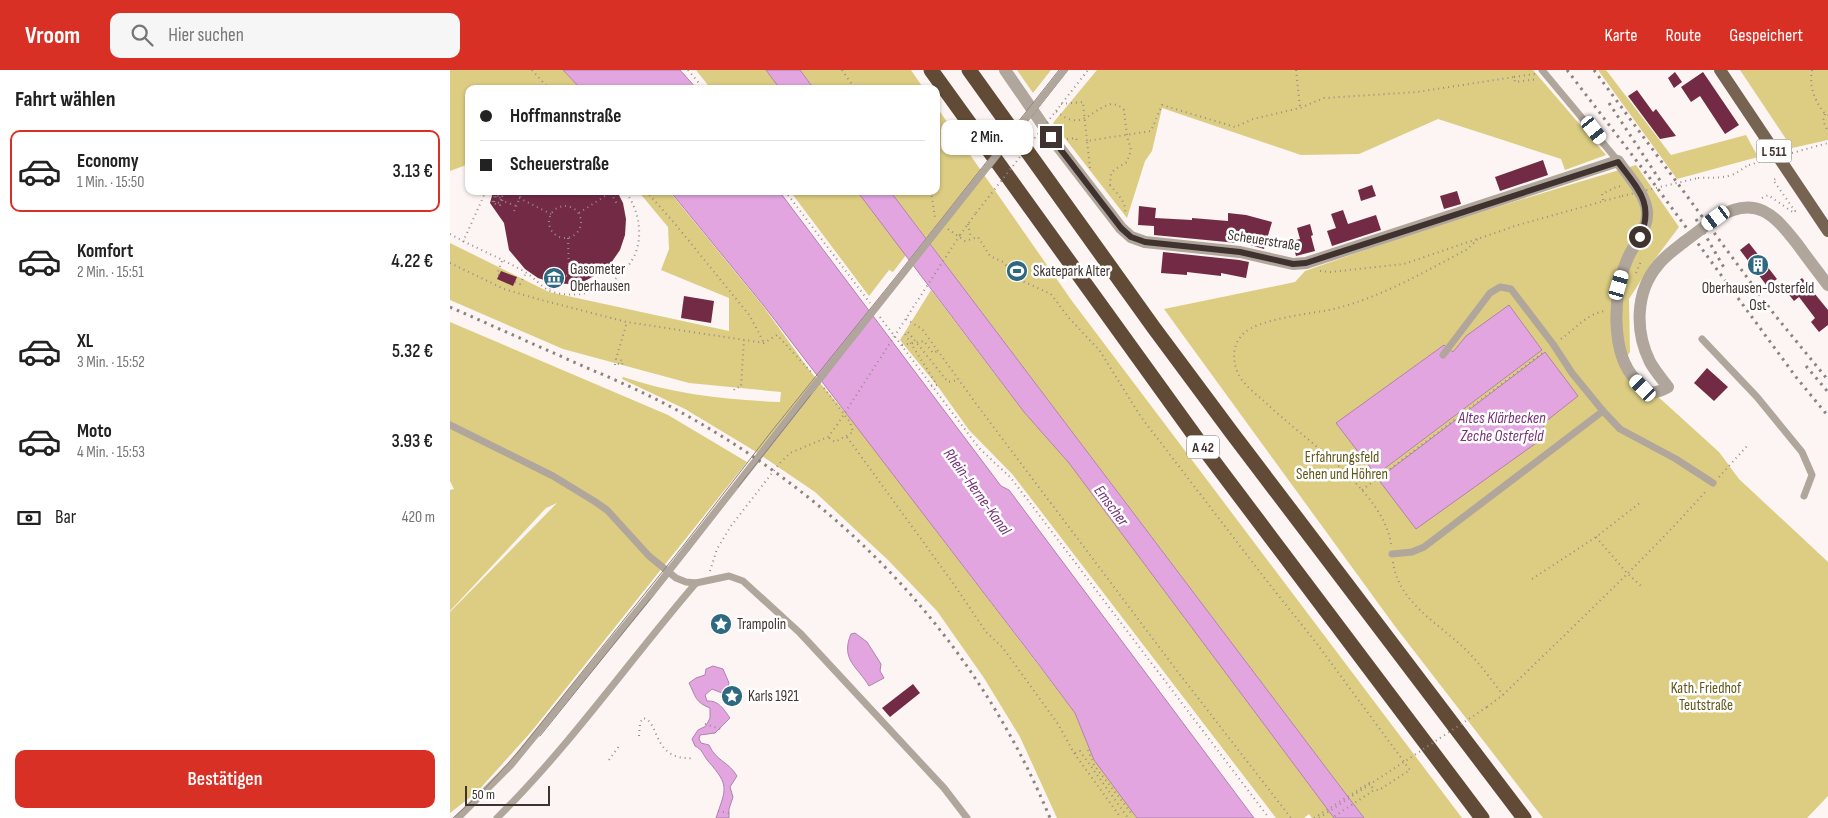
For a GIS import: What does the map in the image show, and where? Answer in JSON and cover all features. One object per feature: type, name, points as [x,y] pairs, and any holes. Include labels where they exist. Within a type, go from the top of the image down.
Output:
[{"type":"highway","name":"A 42","points":[[931,70],[1199,442],[1482,818]]},
{"type":"highway","name":"A 42","points":[[969,70],[1208,400],[1524,818]]},
{"type":"main road","name":"L 511","points":[[1720,70],[1828,231]]},
{"type":"street","name":"Scheuerstraße","points":[[1004,70],[1088,187],[1121,228],[1131,237],[1145,242],[1240,252],[1293,264],[1306,263],[1618,162]]},
{"type":"street","points":[[1618,162],[1644,199],[1647,212],[1646,223],[1626,262],[1619,285],[1618,335],[1626,368],[1649,392],[1656,394],[1668,387],[1651,364],[1643,345],[1640,310],[1643,290],[1650,275],[1666,255],[1726,212],[1747,206],[1769,213],[1785,228],[1828,286]]},
{"type":"lane","points":[[458,818],[511,765],[650,595],[1064,70]]},
{"type":"lane","points":[[1539,72],[1548,78],[1618,162]]},
{"type":"lane","points":[[1443,355],[1490,293],[1500,287],[1511,289],[1553,344],[1572,373],[1620,429],[1676,459],[1713,483]]},
{"type":"lane","points":[[1702,339],[1757,397],[1802,452],[1812,475],[1804,496]]},
{"type":"lane","points":[[1392,554],[1412,552],[1424,547],[1603,411]]},
{"type":"lane","points":[[450,425],[553,476],[594,501],[607,510],[649,556],[676,578],[696,583],[729,576],[743,581],[800,632],[944,788],[966,818]]},
{"type":"lane","points":[[497,818],[551,759],[696,583]]},
{"type":"path","points":[[532,70],[545,85]]},
{"type":"path","points":[[688,70],[701,85]]},
{"type":"path","points":[[842,70],[852,85]]},
{"type":"path","points":[[711,580],[710,573],[718,549],[731,526],[779,464],[790,453],[828,437],[960,235],[1088,70]]},
{"type":"path","points":[[1296,70],[1300,108]]},
{"type":"path","points":[[1812,70],[1812,90],[1817,102],[1827,115],[1823,121],[1828,132]]},
{"type":"path","points":[[1087,141],[1151,131],[1162,105],[1235,127],[1253,119],[1300,108],[1324,98],[1417,92],[1539,72]]},
{"type":"path","points":[[1514,77],[1514,82],[1548,78]]},
{"type":"path","points":[[1061,104],[1083,102],[1090,169],[1088,187]]},
{"type":"path","points":[[1056,111],[1067,119],[1080,120],[1111,104],[1118,105],[1124,110],[1127,136],[1131,150],[1130,156],[1127,162],[1114,170],[1110,179],[1110,185],[1126,208],[1121,228]]},
{"type":"path","points":[[1071,138],[1076,138],[1078,143]]},
{"type":"path","points":[[1306,263],[1320,271],[1330,272],[1382,268],[1404,264],[1567,210],[1698,178],[1717,178],[1732,175],[1749,165],[1828,143]]},
{"type":"path","points":[[1765,197],[1768,196],[1794,213],[1795,211],[1773,180],[1788,172]]},
{"type":"path","points":[[1604,201],[1602,194],[1618,186],[1628,189],[1635,185]]},
{"type":"path","points":[[463,242],[484,195]]},
{"type":"path","points":[[495,195],[492,203],[500,205],[502,201]]},
{"type":"path","points":[[514,211],[520,195]]},
{"type":"path","points":[[579,214],[606,195]]},
{"type":"path","points":[[612,195],[616,204]]},
{"type":"path","points":[[450,234],[526,273],[549,290],[575,294],[587,293],[607,285],[623,272],[633,258],[640,240],[639,223],[627,195]]},
{"type":"path","points":[[650,195],[750,316],[764,343]]},
{"type":"path","points":[[788,195],[872,306]]},
{"type":"path","points":[[502,201],[500,204],[494,202],[496,196],[516,206]]},
{"type":"path","points":[[519,198],[551,214]]},
{"type":"path","points":[[565,206],[573,208],[579,214],[582,224],[574,236],[568,238],[558,237],[550,229],[551,214],[557,208],[565,206]]},
{"type":"path","points":[[968,224],[971,238],[978,237],[990,256],[1003,262],[1020,280],[1051,294],[1100,351],[1141,417],[1324,652],[1410,770],[1379,790],[1374,790],[1332,818]]},
{"type":"path","points":[[568,238],[569,276]]},
{"type":"path","points":[[1478,239],[1466,250],[1372,297],[1347,306],[1257,325],[1245,332],[1238,340],[1234,358],[1237,372],[1243,381],[1362,490],[1376,508],[1384,523],[1390,540],[1394,571],[1400,586],[1413,602],[1475,659],[1503,695]]},
{"type":"path","points":[[499,275],[497,274],[502,261]]},
{"type":"path","points":[[450,263],[504,288],[541,300],[627,322],[764,343],[774,336]]},
{"type":"path","points":[[515,282],[520,284],[526,273]]},
{"type":"path","points":[[556,275],[569,276],[581,273]]},
{"type":"path","points":[[575,294],[576,282]]},
{"type":"path","points":[[549,290],[553,283]]},
{"type":"path","points":[[1562,338],[1587,318],[1599,312],[1611,310],[1617,312]]},
{"type":"path","points":[[878,314],[979,448],[1011,478],[1269,818]]},
{"type":"path","points":[[906,319],[922,329],[958,380],[1181,676],[1291,818]]},
{"type":"path","points":[[615,365],[615,363],[622,365],[623,361],[616,359],[627,322]]},
{"type":"path","points":[[931,386],[937,384],[910,344],[905,334],[908,332],[948,382],[958,380]]},
{"type":"path","points":[[734,390],[735,388],[742,387],[744,340]]},
{"type":"path","points":[[902,346],[924,341],[933,352],[937,350]]},
{"type":"path","points":[[1362,490],[1546,350]]},
{"type":"path","points":[[828,437],[835,442],[853,432]]},
{"type":"path","points":[[847,436],[986,632],[1003,648],[1058,724],[1074,753],[1122,818]]},
{"type":"path","points":[[1319,818],[1487,708],[1503,695],[1673,528],[1747,446]]},
{"type":"path","points":[[1532,579],[1596,537],[1641,502]]},
{"type":"path","points":[[1596,537],[1627,573],[1641,586]]},
{"type":"path","points":[[639,736],[640,723],[643,718],[648,719],[663,748],[676,756],[693,758]]},
{"type":"path","points":[[705,724],[721,729]]},
{"type":"path","points":[[609,760],[619,746]]},
{"type":"path","points":[[1088,750],[1093,766],[1128,818]]},
{"type":"path","points":[[1074,753],[1080,751],[1132,814]]},
{"type":"path","points":[[1314,818],[1369,783],[1374,790]]},
{"type":"path","points":[[718,811],[729,813]]},
{"type":"green space","points":[[450,70],[563,70],[577,85],[465,85],[465,165],[450,171]]},
{"type":"green space","points":[[696,70],[766,70],[777,85],[708,85]]},
{"type":"green space","points":[[800,70],[911,70],[921,85],[811,85]]},
{"type":"green space","points":[[1017,70],[1051,70],[1033,93]]},
{"type":"green space","points":[[1097,70],[1533,70],[1606,155],[1565,170],[1561,159],[1438,119],[1359,154],[1301,155],[1162,108],[1152,151],[1145,161],[1127,218],[1053,123]]},
{"type":"green space","points":[[1598,70],[1606,70],[1671,155],[1746,135],[1758,157],[1677,179]]},
{"type":"green space","points":[[1740,70],[1828,70],[1828,140],[1792,148]]},
{"type":"green space","points":[[940,112],[1072,301],[1462,818],[1364,818],[893,195],[940,195]]},
{"type":"green space","points":[[1636,165],[1679,227],[1652,263],[1629,299],[1630,352],[1622,364],[1719,452],[1739,479],[1828,562],[1828,796],[1807,818],[1543,818],[1394,625],[1164,309],[1295,282],[1305,271],[1469,216]]},
{"type":"green space","points":[[641,195],[672,195],[763,306],[810,371],[853,422],[1075,713],[1094,760],[1137,818],[1057,818],[1020,737],[984,678],[937,611],[888,560],[815,492],[753,450],[685,409],[622,379],[623,377],[681,392],[740,400],[780,402],[781,392],[689,383],[563,349],[450,300],[450,243],[549,292],[729,331],[729,298],[661,270],[669,249],[668,227]]},
{"type":"green space","points":[[793,195],[860,195],[906,255],[893,272],[889,270],[869,296]]},
{"type":"green space","points":[[931,290],[1024,412],[1069,463],[1334,818],[1312,818],[1309,814],[1304,818],[1276,818],[1013,475],[969,430],[939,388],[900,340]]},
{"type":"green space","points":[[450,322],[668,415],[747,462],[531,732],[477,792],[450,813],[450,612],[557,503],[546,508],[450,611],[450,490],[454,489],[450,481]]},
{"type":"water","points":[[563,70],[680,70],[693,85],[577,85]]},
{"type":"water","points":[[766,70],[800,70],[811,85],[777,85]]},
{"type":"water","name":"Rhein-Herne-Kanal","points":[[673,195],[782,195],[1001,486],[1009,490],[1254,818],[1137,818],[1094,760],[1075,713],[764,306]]},
{"type":"water","name":"Emscher","points":[[860,195],[893,195],[1364,818],[1334,818],[1069,463],[1024,412]]},
{"type":"water","name":"Altes Klärbecken Zeche Osterfeld","points":[[1509,305],[1542,350],[1376,475],[1336,423],[1444,345],[1453,352],[1466,336]]},
{"type":"water","name":"Altes Klärbecken Zeche Osterfeld","points":[[1545,352],[1578,396],[1545,422],[1539,441],[1416,529],[1378,479]]},
{"type":"water","points":[[855,633],[867,642],[881,664],[880,671],[884,678],[869,686],[849,657],[848,643],[851,634]]},
{"type":"water","points":[[713,666],[723,669],[729,683],[727,689],[722,693],[712,689],[705,695],[707,701],[718,704],[730,718],[715,733],[700,735],[699,739],[701,743],[709,745],[715,755],[734,771],[737,776],[730,787],[733,797],[729,809],[729,818],[716,818],[724,793],[723,782],[701,750],[695,746],[692,739],[698,730],[706,726],[710,718],[710,708],[699,701],[689,683],[705,675],[706,669]]},
{"type":"building","points":[[1675,72],[1682,82],[1674,88],[1668,78]]},
{"type":"building","points":[[1703,72],[1739,125],[1725,134],[1700,96],[1691,102],[1681,87]]},
{"type":"building","points":[[1637,90],[1653,112],[1656,109],[1676,136],[1660,139],[1628,96]]},
{"type":"building","points":[[1543,160],[1548,175],[1500,191],[1495,177]]},
{"type":"building","points":[[1372,185],[1376,196],[1361,201],[1358,190]]},
{"type":"building","points":[[1457,191],[1461,204],[1444,209],[1440,196]]},
{"type":"building","name":"Gasometer Oberhausen","points":[[492,195],[619,195],[623,203],[626,219],[625,235],[620,250],[611,263],[599,273],[585,281],[569,284],[553,283],[538,278],[525,269],[509,250],[504,223],[490,203]]},
{"type":"building","points":[[1139,206],[1156,208],[1155,218],[1192,220],[1192,218],[1228,221],[1228,213],[1246,215],[1272,222],[1264,249],[1237,241],[1237,243],[1154,235],[1154,226],[1138,225]]},
{"type":"building","points":[[1343,210],[1348,224],[1376,215],[1381,230],[1332,246],[1327,231],[1336,228],[1331,214]]},
{"type":"building","points":[[1310,224],[1315,251],[1296,256],[1292,241],[1300,239],[1297,228]]},
{"type":"building","name":"Oberhausen-Osterfeld Ost","points":[[1749,243],[1777,279],[1767,286],[1740,250]]},
{"type":"building","points":[[1163,252],[1249,262],[1246,278],[1221,273],[1221,276],[1187,272],[1187,275],[1161,273]]},
{"type":"building","points":[[501,271],[517,277],[513,286],[497,279]]},
{"type":"building","points":[[1802,278],[1828,310],[1828,325],[1819,332],[1811,322],[1815,318],[1799,297],[1794,301],[1786,291]]},
{"type":"building","points":[[684,296],[714,301],[711,323],[681,318]]},
{"type":"building","points":[[1707,368],[1728,387],[1714,401],[1694,383]]},
{"type":"building","points":[[913,684],[920,693],[890,717],[882,708]]},
{"type":"tram line","points":[[453,818],[481,793],[518,752],[1059,70]]},
{"type":"tram line","points":[[991,168],[1068,70]]},
{"type":"tram line","points":[[738,487],[832,368]]},
{"type":"tram line","points":[[540,736],[672,572]]},
{"type":"railway","points":[[1567,70],[1652,181],[1796,377],[1828,416]]},
{"type":"railway","points":[[1594,70],[1774,314],[1828,380]]},
{"type":"railway","points":[[1609,103],[1661,182]]},
{"type":"railway","points":[[1696,219],[1726,271]]},
{"type":"railway","points":[[450,307],[660,401],[744,451],[801,491],[853,536],[902,585],[946,637],[985,694],[1020,754],[1050,818]]},
{"type":"railway","points":[[1806,366],[1828,392]]},
{"type":"place","name":"Oberhausen-Osterfeld Ost","points":[[1758,265]]},
{"type":"place","name":"Skatepark Alter","points":[[1017,271]]},
{"type":"place","name":"Gasometer Oberhausen","points":[[554,278]]},
{"type":"place","name":"Trampolin","points":[[721,624]]},
{"type":"place","name":"Karls 1921","points":[[732,696]]},
{"type":"route","points":[[1051,137],[1121,228],[1136,240],[1145,242],[1240,252],[1293,264],[1306,263],[1618,162],[1644,199],[1647,212],[1646,223],[1640,237]]},
{"type":"park label","name":"Erfahrungsfeld Sehen und Höhren","points":[[1342,466]]},
{"type":"park label","name":"Kath. Friedhof Teutstraße","points":[[1706,696]]}]
